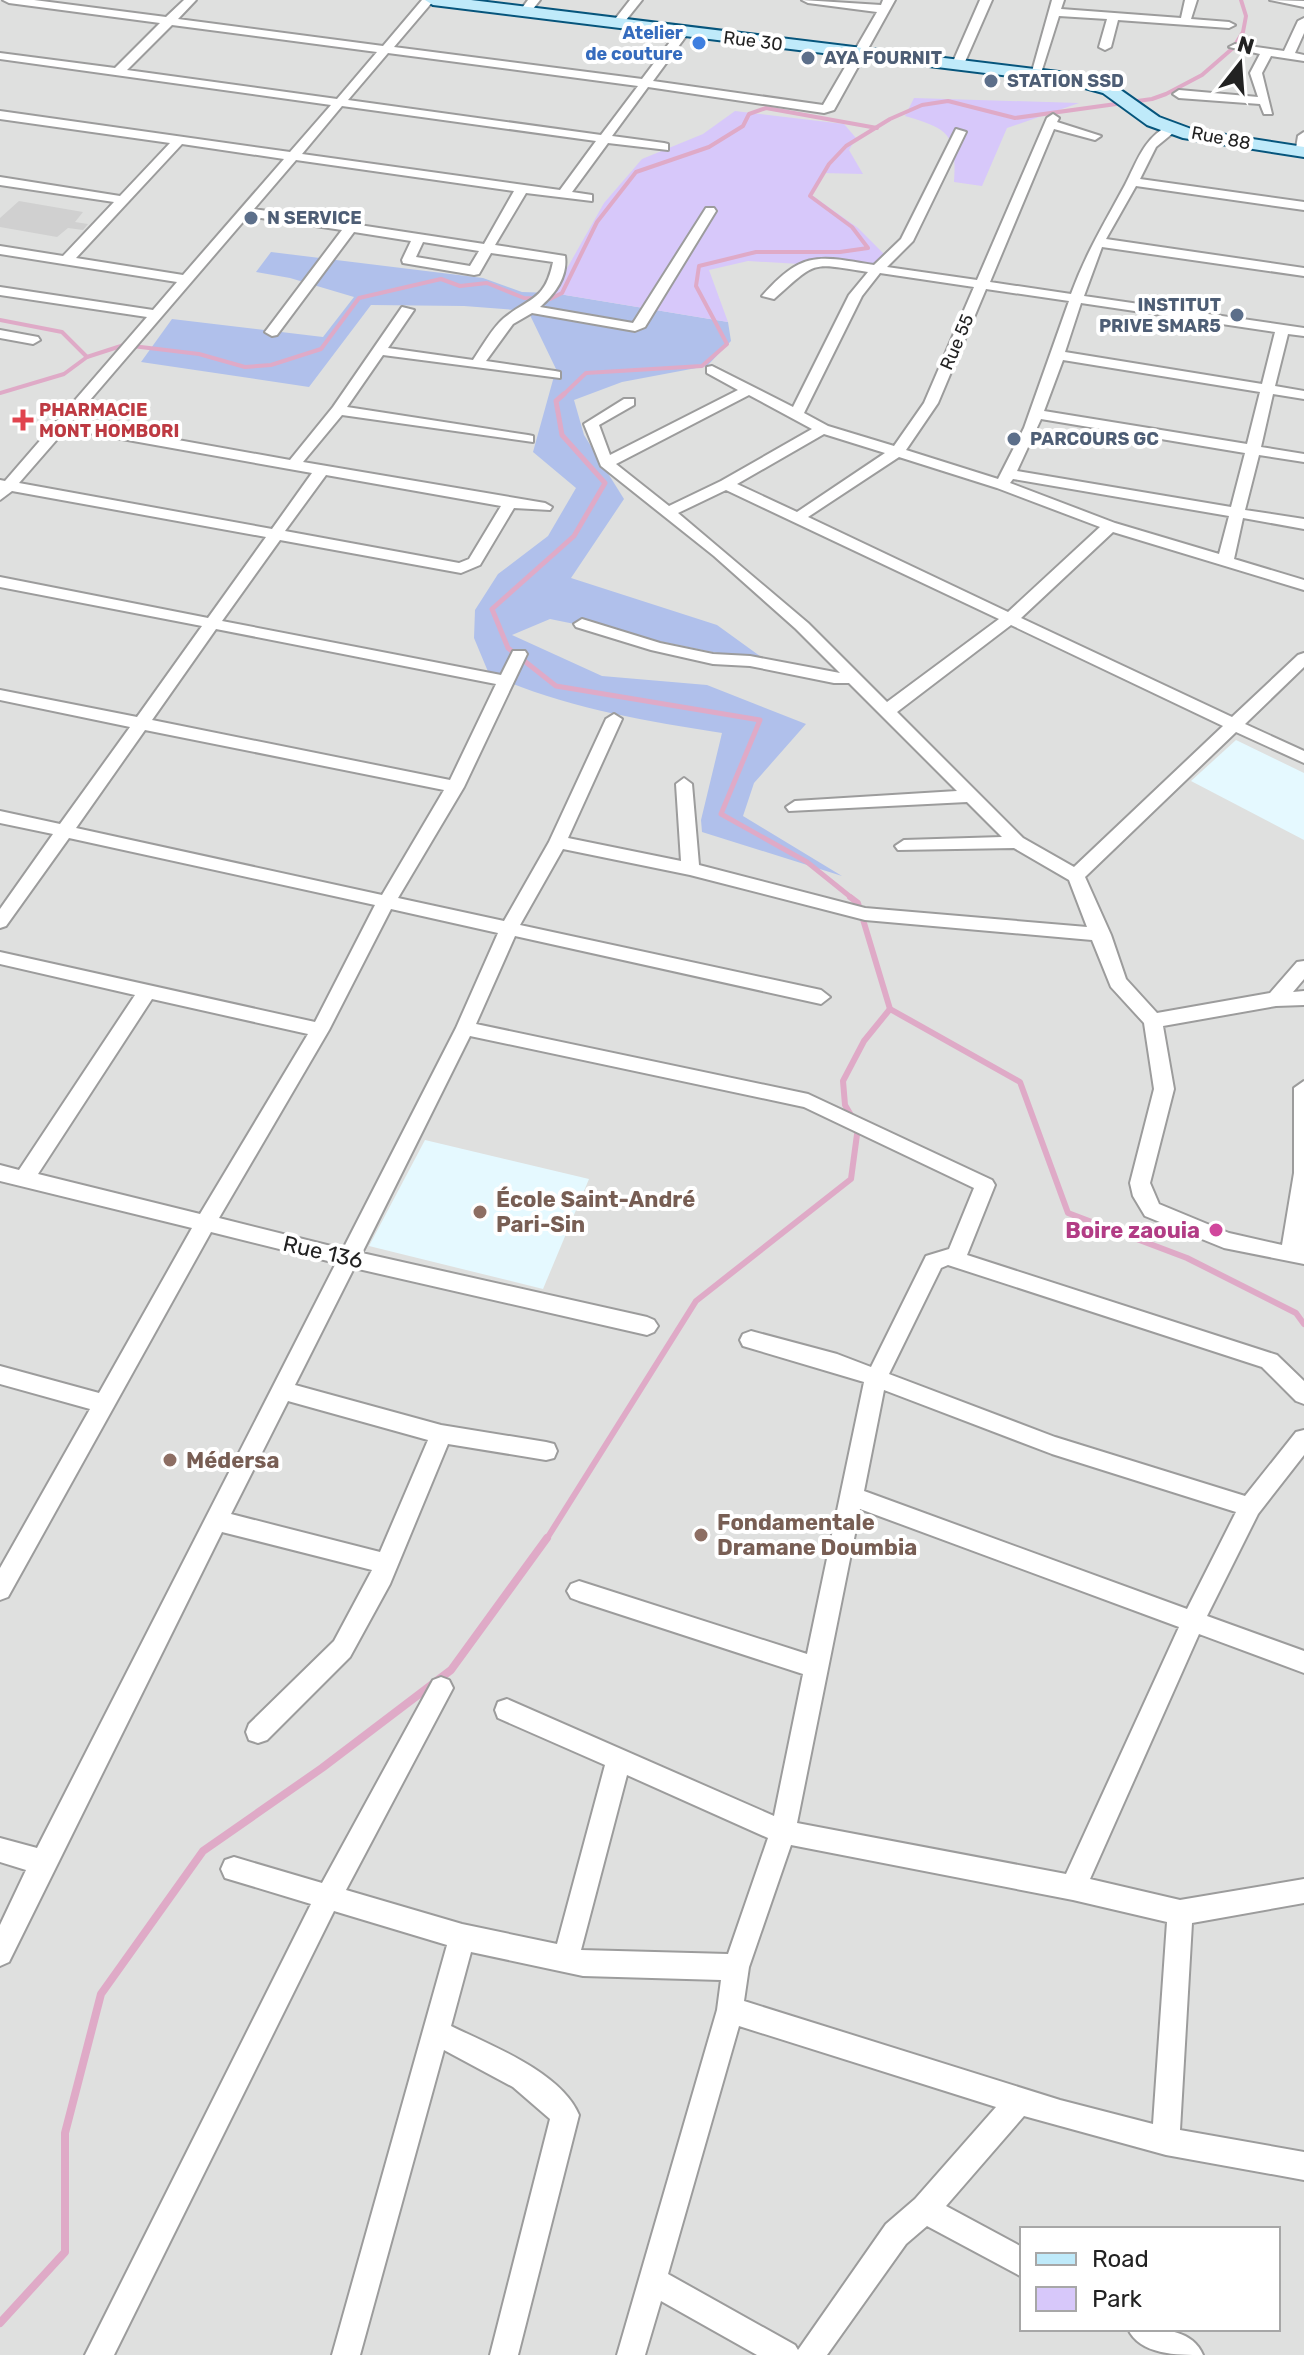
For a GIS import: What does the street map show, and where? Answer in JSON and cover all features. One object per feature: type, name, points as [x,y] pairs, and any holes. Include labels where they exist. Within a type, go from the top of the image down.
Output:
[{"type":"main road","name":"Rue 30","points":[[431,0],[529,6],[683,32],[1035,73],[1089,83],[1118,94]]},
{"type":"main road","name":"Rue 88","points":[[1118,94],[1142,114],[1173,128],[1230,142],[1302,146]]},
{"type":"street","points":[[0,8],[9,0],[824,109],[830,107],[886,5],[808,0]]},
{"type":"street","points":[[118,72],[190,0]]},
{"type":"street","points":[[3,489],[431,0]]},
{"type":"street","points":[[618,23],[636,0]]},
{"type":"street","points":[[958,64],[986,0]]},
{"type":"street","points":[[1185,22],[1191,0]]},
{"type":"street","points":[[1276,0],[1304,4]]},
{"type":"street","points":[[1035,73],[1056,6],[1114,15],[1229,25]]},
{"type":"street","points":[[1105,47],[1114,15]]},
{"type":"street","points":[[1288,55],[1304,21]]},
{"type":"street","points":[[564,194],[683,32]]},
{"type":"street","points":[[1235,47],[1304,58]]},
{"type":"street","points":[[1179,94],[1266,107],[1256,73],[1267,52]]},
{"type":"street","points":[[1,57],[664,147]]},
{"type":"street","points":[[0,115],[588,198]]},
{"type":"street","name":"Rue 55","points":[[799,517],[897,452],[931,403],[1052,121],[1095,136]]},
{"type":"street","points":[[1006,480],[1098,242],[1149,145],[1157,135],[1173,128]]},
{"type":"street","points":[[797,414],[856,295],[878,268],[907,241],[960,132]]},
{"type":"street","points":[[66,261],[179,140]]},
{"type":"street","points":[[1132,182],[1304,206]]},
{"type":"street","points":[[2,184],[124,200]]},
{"type":"street","points":[[419,237],[407,257],[412,262],[474,271],[522,189]]},
{"type":"street","points":[[530,309],[635,327],[640,324],[710,211]]},
{"type":"street","points":[[246,212],[562,261],[547,294],[530,309],[508,321],[476,365]]},
{"type":"street","points":[[272,332],[351,227]]},
{"type":"street","points":[[1098,242],[1304,272]]},
{"type":"street","points":[[0,250],[187,280]]},
{"type":"street","points":[[769,296],[813,261],[1304,332]]},
{"type":"street","points":[[0,291],[157,315]]},
{"type":"street","points":[[295,463],[338,410],[407,310]]},
{"type":"street","points":[[1226,559],[1282,329]]},
{"type":"street","points":[[0,334],[33,340]]},
{"type":"street","points":[[381,351],[555,375]]},
{"type":"street","points":[[1056,355],[1304,395]]},
{"type":"street","points":[[712,370],[823,429],[897,452],[1006,480],[1304,524]]},
{"type":"street","points":[[606,463],[748,390]]},
{"type":"street","points":[[629,402],[591,424],[606,463],[754,583],[888,710],[1017,842],[1076,876],[1102,935],[1118,982],[1153,1021],[1164,1089],[1140,1183],[1143,1196],[1152,1210],[1224,1240],[1298,1255],[1304,1173],[1304,1088]]},
{"type":"street","points":[[338,410],[528,439]]},
{"type":"street","points":[[1034,414],[1304,458]]},
{"type":"street","points":[[62,424],[545,507]]},
{"type":"street","points":[[668,512],[726,484],[823,429]]},
{"type":"street","points":[[0,922],[323,468]]},
{"type":"street","points":[[1006,480],[1110,526],[1304,585]]},
{"type":"street","points":[[726,484],[1304,758]]},
{"type":"street","points":[[3,489],[461,568],[475,562],[510,503]]},
{"type":"street","points":[[888,710],[1011,618],[1110,526]]},
{"type":"street","points":[[0,582],[506,681]]},
{"type":"street","points":[[582,624],[657,647],[713,659],[750,661],[834,678],[855,678]]},
{"type":"street","points":[[0,1590],[205,1224],[320,1030],[385,904],[455,787],[519,654]]},
{"type":"street","points":[[1076,876],[1304,658]]},
{"type":"street","points":[[0,695],[455,787]]},
{"type":"street","points":[[0,1953],[43,1862],[465,1028],[509,929],[558,842],[614,719]]},
{"type":"street","points":[[684,784],[690,869]]},
{"type":"street","points":[[795,807],[971,796]]},
{"type":"street","points":[[0,817],[385,904],[821,997]]},
{"type":"street","points":[[558,842],[690,869],[865,914],[1102,935]]},
{"type":"street","points":[[904,846],[1017,842]]},
{"type":"street","points":[[0,958],[320,1030]]},
{"type":"street","points":[[1276,999],[1304,967]]},
{"type":"street","points":[[24,1179],[148,990]]},
{"type":"street","points":[[1153,1021],[1276,999],[1304,998]]},
{"type":"street","points":[[465,1028],[808,1101],[985,1185],[955,1259]]},
{"type":"street","name":"Rue 136","points":[[0,1173],[348,1258],[647,1326]]},
{"type":"street","points":[[631,2355],[730,2010],[736,1967],[783,1832],[875,1380],[933,1262],[939,1258],[955,1259],[1269,1361],[1304,1395]]},
{"type":"street","points":[[751,1340],[837,1363],[1052,1445],[1250,1507]]},
{"type":"street","points":[[0,1375],[106,1404]]},
{"type":"street","points":[[281,1390],[441,1434],[546,1451]]},
{"type":"street","points":[[258,1732],[342,1649],[387,1564],[441,1434]]},
{"type":"street","points":[[1073,1888],[1193,1621],[1250,1507],[1304,1439]]},
{"type":"street","points":[[853,1497],[1304,1662]]},
{"type":"street","points":[[215,1520],[387,1564]]},
{"type":"street","points":[[579,1591],[815,1667]]},
{"type":"street","points":[[99,2355],[329,1895],[441,1688]]},
{"type":"street","points":[[507,1710],[783,1832],[1073,1888],[1180,1913],[1304,1891]]},
{"type":"street","points":[[566,1958],[619,1758]]},
{"type":"street","points":[[0,1850],[43,1862]]},
{"type":"street","points":[[234,1869],[462,1937],[583,1963],[736,1967]]},
{"type":"street","points":[[1166,2141],[1180,1913]]},
{"type":"street","points":[[346,2355],[462,1937]]},
{"type":"street","points":[[730,2010],[1019,2102],[1166,2141],[1304,2166]]},
{"type":"street","points":[[435,2032],[507,2068],[556,2103],[565,2115],[504,2355]]},
{"type":"street","points":[[810,2355],[896,2234],[925,2209],[1019,2102]]},
{"type":"street","points":[[925,2209],[1020,2262]]},
{"type":"street","points":[[653,2281],[785,2355]]},
{"type":"street","points":[[1146,2331],[1189,2355]]},
{"type":"shaded area","points":[[0,0],[1304,0],[1304,2355],[0,2355]]},
{"type":"shaded area","points":[[19,201],[83,212],[75,222],[88,224],[83,230],[68,228],[57,237],[0,227],[0,218]]},
{"type":"shaded area","points":[[271,252],[483,278],[522,292],[553,293],[728,322],[731,341],[707,366],[622,382],[574,400],[584,435],[624,499],[571,578],[717,625],[771,664],[550,619],[512,635],[602,676],[707,685],[806,724],[754,783],[743,816],[842,876],[702,832],[701,820],[722,733],[632,718],[574,704],[489,674],[474,638],[475,610],[498,574],[548,536],[576,488],[533,452],[556,369],[528,311],[464,306],[371,305],[309,387],[141,362],[172,319],[323,337],[354,297],[290,278],[256,272]]},
{"type":"shaded area","points":[[1236,740],[1304,773],[1304,840],[1191,781]]},
{"type":"shaded area","name":"École Saint-André Pari-Sin","points":[[425,1140],[589,1179],[543,1289],[369,1246]]},
{"type":"green space","points":[[914,98],[1079,103],[1007,128],[982,186],[954,182],[954,153],[947,136],[932,125],[905,116]]},
{"type":"green space","points":[[735,111],[844,124],[856,138],[849,150],[863,174],[822,173],[810,194],[858,228],[886,256],[867,268],[748,261],[709,270],[728,322],[553,293],[604,203],[642,159],[703,134]]},
{"type":"waterway","points":[[876,128],[922,105],[948,101],[1015,118],[1152,99],[1202,75],[1233,48],[1243,32],[1246,16],[1241,0]]},
{"type":"waterway","points":[[87,357],[124,345],[199,354],[245,367],[271,365],[321,349],[359,298],[441,279],[460,286],[487,283],[524,298],[550,299],[562,293],[597,222],[636,172],[709,147],[743,126],[749,114],[766,108],[876,128]]},
{"type":"waterway","points":[[562,396],[586,373],[702,366],[727,344],[696,286],[699,266],[756,252],[840,252],[868,248],[852,227],[810,196],[829,164],[846,146],[876,128]]},
{"type":"waterway","points":[[0,320],[62,332],[87,357]]},
{"type":"waterway","points":[[0,393],[64,374],[87,357]]},
{"type":"waterway","points":[[564,394],[556,401],[562,435],[605,483],[574,536],[492,609],[508,648],[556,686],[760,720],[721,814],[807,862],[853,899]]},
{"type":"waterway","points":[[850,897],[858,903],[890,1009]]},
{"type":"waterway","points":[[546,1540],[696,1301],[851,1179],[858,1127],[845,1105],[843,1081],[864,1041],[890,1009]]},
{"type":"waterway","points":[[890,1009],[1020,1082],[1068,1213],[1187,1258],[1296,1313],[1304,1324]]},
{"type":"waterway","points":[[0,2323],[65,2252],[65,2133],[101,1994],[203,1851],[322,1768],[451,1670],[547,1538]]},
{"type":"place","name":"Atelier de couture","points":[[699,43]]},
{"type":"place","name":"AYA FOURNIT","points":[[808,58]]},
{"type":"place","name":"STATION SSD","points":[[991,81]]},
{"type":"place","name":"N SERVICE","points":[[251,218]]},
{"type":"place","name":"INSTITUT PRIVE SMAR5","points":[[1237,315]]},
{"type":"place","name":"PHARMACIE MONT HOMBORI","points":[[23,420]]},
{"type":"place","name":"PARCOURS GC","points":[[1014,439]]},
{"type":"place","name":"École Saint-André Pari-Sin","points":[[480,1212]]},
{"type":"place","name":"Boire zaouia","points":[[1216,1230]]},
{"type":"place","name":"Médersa","points":[[170,1460]]},
{"type":"place","name":"Fondamentale Dramane Doumbia","points":[[701,1535]]}]
